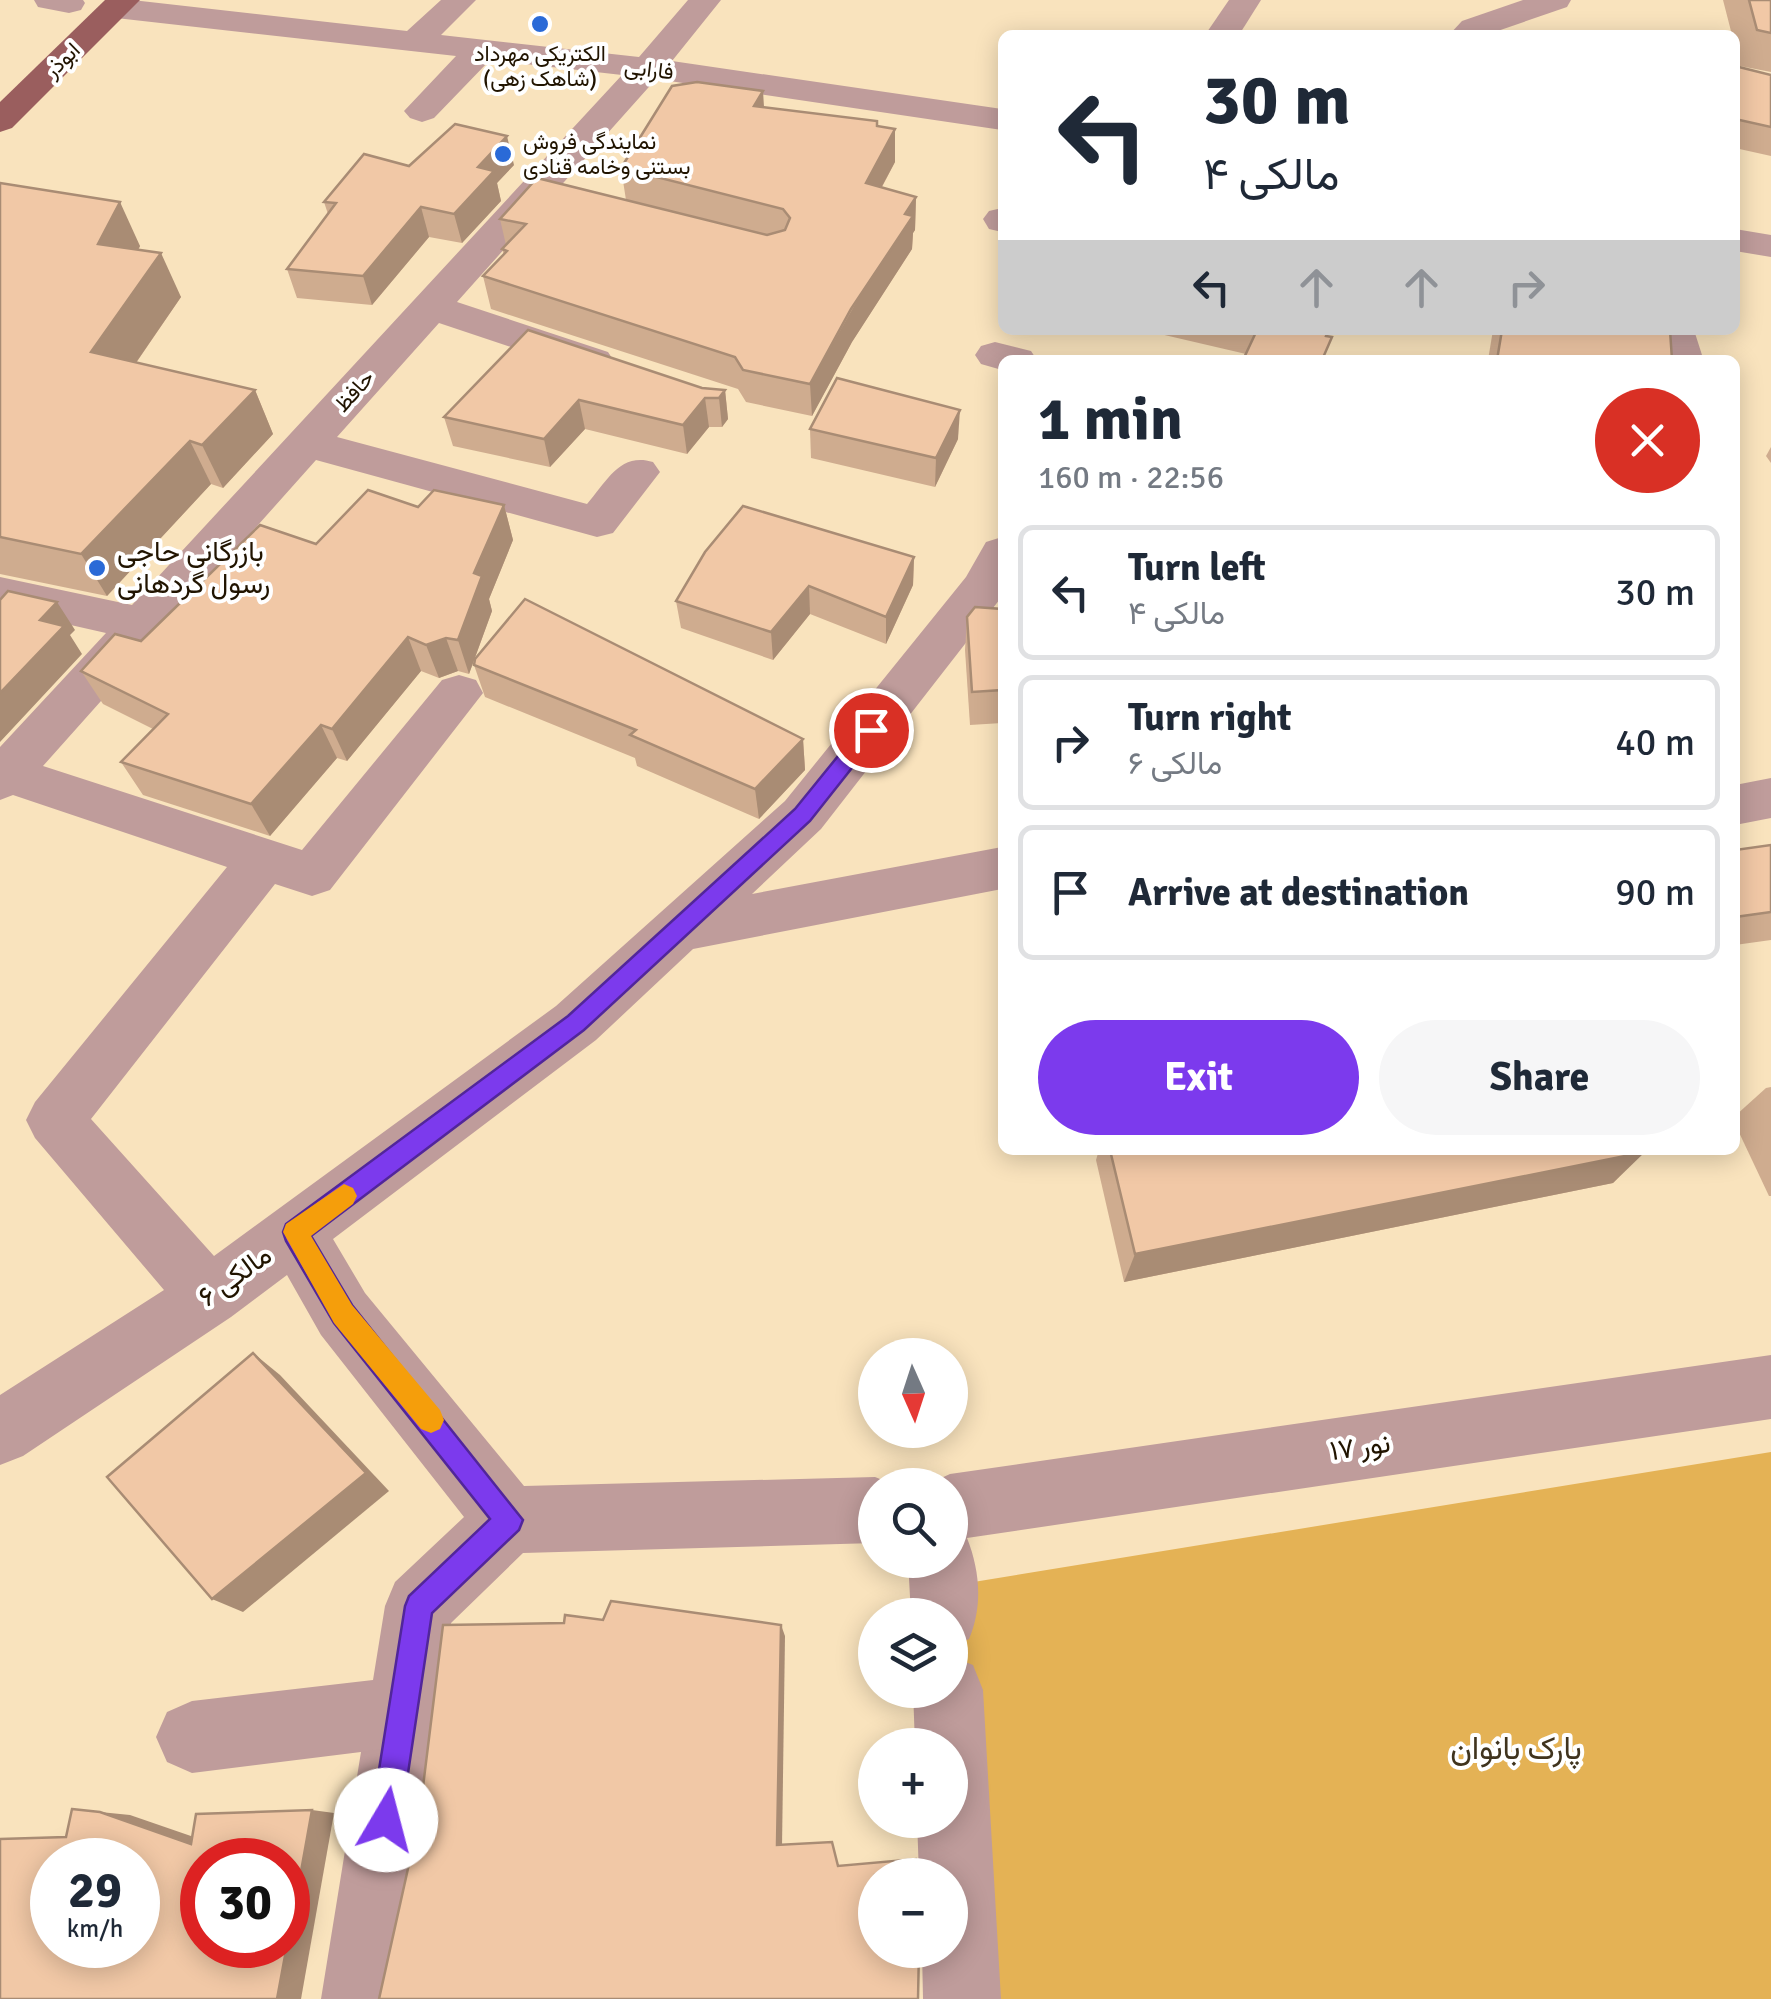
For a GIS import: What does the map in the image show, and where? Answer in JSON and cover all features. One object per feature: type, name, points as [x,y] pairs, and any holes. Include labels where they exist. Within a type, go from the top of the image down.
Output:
[{"type":"main road","name":"ابوذر","points":[[0,121],[120,4]]},
{"type":"street","points":[[414,42],[460,0]]},
{"type":"street","name":"حافظ","points":[[3,777],[431,307],[554,196],[648,68],[705,0]]},
{"type":"street","points":[[1225,30],[1245,0]]},
{"type":"street","points":[[1472,30],[1555,0]]},
{"type":"street","name":"فارابی","points":[[120,4],[648,68],[998,118]]},
{"type":"street","points":[[422,111],[481,50]]},
{"type":"street","points":[[1740,241],[1771,246]]},
{"type":"street","points":[[431,307],[631,373]]},
{"type":"street","points":[[307,443],[597,522],[638,472]]},
{"type":"street","name":"مالکی ۶","points":[[0,1433],[209,1296],[576,1023],[803,815],[982,618],[984,587],[998,561]]},
{"type":"street","points":[[0,593],[142,624]]},
{"type":"street","points":[[3,777],[312,874],[458,694]]},
{"type":"street","points":[[1740,804],[1771,798]]},
{"type":"street","points":[[209,1296],[55,1120],[264,859]]},
{"type":"street","points":[[677,930],[998,869]]},
{"type":"street","points":[[295,1232],[343,1314],[509,1520]]},
{"type":"street","name":"نور ۱۷","points":[[968,1504],[1771,1386]]},
{"type":"street","points":[[360,1999],[419,1606],[509,1520],[858,1510]]},
{"type":"street","points":[[949,1708],[962,1999]]},
{"type":"street","points":[[192,1738],[402,1712]]},
{"type":"green space","name":"پارک بانوان","points":[[1771,1452],[1771,1999],[962,1999],[961,1968],[968,1968],[968,1858],[958,1858],[957,1838],[968,1838],[968,1728],[954,1728],[953,1708],[968,1708],[968,1598],[946,1598],[943,1587]]},
{"type":"building","points":[[1749,0],[1771,0],[1771,33],[1757,30]]},
{"type":"building","points":[[1740,67],[1771,75],[1771,127],[1740,120]]},
{"type":"building","points":[[697,82],[763,91],[754,106],[877,121],[877,126],[895,129],[866,183],[916,197],[905,214],[913,216],[851,309],[810,384],[743,370],[735,357],[483,276],[526,224],[500,219],[537,178],[767,235],[785,230],[790,218],[783,209],[621,168],[672,86]]},
{"type":"building","points":[[455,124],[507,136],[478,167],[494,171],[454,214],[421,207],[363,276],[287,269],[336,203],[324,202],[364,154],[409,166]]},
{"type":"building","points":[[0,183],[120,202],[98,244],[161,253],[91,352],[255,390],[202,445],[190,441],[81,554],[0,537]]},
{"type":"building","points":[[528,330],[702,388],[725,390],[719,398],[705,398],[683,425],[579,400],[544,439],[444,417]]},
{"type":"building","points":[[1255,335],[1332,337],[1324,355],[1245,355]]},
{"type":"building","points":[[1501,335],[1670,335],[1672,355],[1498,355]]},
{"type":"building","points":[[837,378],[960,410],[936,458],[810,429]]},
{"type":"building","points":[[368,490],[418,507],[434,490],[504,505],[474,573],[482,576],[458,640],[446,638],[426,645],[408,637],[332,729],[321,725],[251,804],[121,762],[168,714],[81,671],[115,634],[141,641],[260,525],[316,544]]},
{"type":"building","points":[[743,506],[914,557],[886,617],[809,586],[771,632],[676,601],[705,552]]},
{"type":"building","points":[[8,591],[57,602],[40,620],[64,626],[0,693],[0,600]]},
{"type":"building","points":[[525,599],[803,739],[755,789],[630,735],[636,730],[474,665]]},
{"type":"building","points":[[975,607],[998,609],[998,690],[972,692],[967,617]]},
{"type":"building","points":[[1771,845],[1771,912],[1740,916],[1740,849]]},
{"type":"building","points":[[1111,1155],[1630,1155],[1135,1254]]},
{"type":"building","points":[[253,1353],[366,1473],[212,1599],[107,1477]]},
{"type":"building","points":[[611,1601],[781,1625],[777,1845],[832,1842],[838,1866],[858,1864],[858,1968],[919,1968],[918,1999],[379,1999],[419,1819],[443,1625],[564,1623],[565,1615],[603,1620]]},
{"type":"building","points":[[72,1809],[100,1812],[180,1840],[180,1968],[283,1968],[277,1999],[0,1999],[0,1839],[30,1838],[30,1968],[160,1968],[160,1838],[33,1838],[66,1837]]},
{"type":"building","points":[[312,1810],[307,1838],[192,1838],[196,1814]]},
{"type":"slow traffic","points":[[344,1196],[295,1232],[343,1314],[431,1420]]},
{"type":"place","name":"الکتریکی مهرداد (شاهک زهی)","points":[[540,24]]},
{"type":"place","name":"نمایندگی فروش بستنی وخامه قنادی","points":[[503,154]]},
{"type":"place","name":"بازرگانی حاجی رسول گردهانی","points":[[97,568]]},
{"type":"route","points":[[386,1820],[419,1606],[509,1520],[343,1314],[295,1232],[576,1023],[803,815],[871,730]]}]
